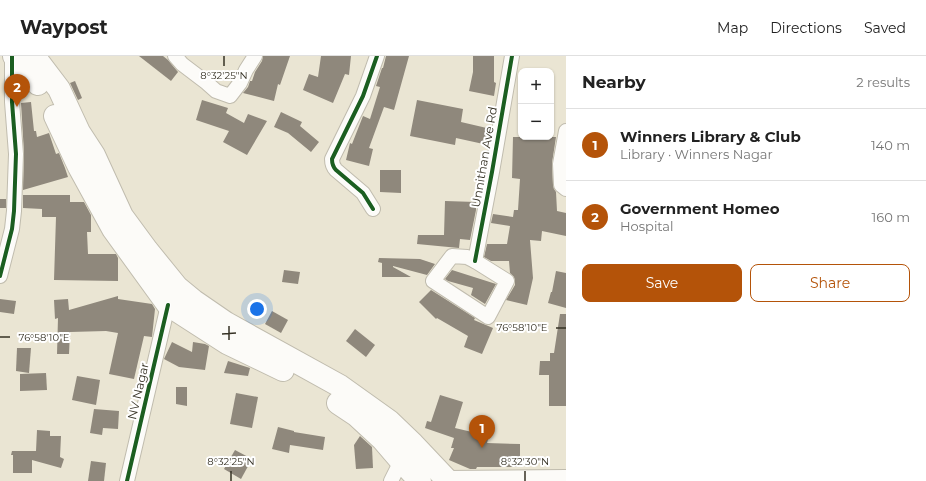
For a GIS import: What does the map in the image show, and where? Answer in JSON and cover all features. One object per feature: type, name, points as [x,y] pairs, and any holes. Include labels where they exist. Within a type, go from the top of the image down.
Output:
[{"type":"main road","points":[[13,56],[23,64],[43,90],[72,135],[94,155],[122,216],[147,250],[173,296],[227,343],[287,372],[326,394],[356,415],[383,440],[400,461],[420,481]]},
{"type":"main road","points":[[34,56],[59,89],[72,135]]},
{"type":"main road","points":[[173,296],[194,301],[226,323],[340,386],[389,421],[447,480]]},
{"type":"main road","points":[[400,461],[413,444]]},
{"type":"street","points":[[0,276],[12,229],[14,211],[16,154],[12,102],[13,56]]},
{"type":"street","points":[[175,56],[182,64],[207,82],[216,91],[230,96],[240,83],[255,56]]},
{"type":"street","points":[[373,209],[363,193],[334,167],[332,163],[363,96],[377,56]]},
{"type":"street","name":"Unnithan Ave Rd","points":[[475,261],[512,56]]},
{"type":"street","points":[[566,131],[560,164],[561,185],[566,189]]},
{"type":"street","points":[[452,256],[467,258],[475,261],[507,281],[488,317],[433,281],[452,256]]},
{"type":"street","name":"NV Nagar","points":[[127,481],[173,296]]},
{"type":"street","points":[[391,481],[400,461]]},
{"type":"street","points":[[447,480],[566,478]]},
{"type":"building","points":[[139,56],[163,56],[178,72],[171,81]]},
{"type":"building","points":[[263,56],[290,56],[280,85],[278,84],[274,101],[243,93],[248,87],[250,81],[252,81]]},
{"type":"building","points":[[321,56],[351,56],[349,75],[345,74],[333,103],[303,90],[309,74],[318,77]]},
{"type":"building","points":[[386,56],[409,56],[394,110],[384,107],[369,148],[373,149],[369,166],[346,160],[350,143],[352,144],[363,116],[370,119],[380,87],[376,86]]},
{"type":"building","points":[[473,56],[494,56],[494,82],[496,83],[494,96],[469,91],[473,72]]},
{"type":"building","points":[[75,81],[82,98],[78,100],[70,83]]},
{"type":"building","points":[[202,100],[228,108],[226,113],[244,123],[248,114],[267,121],[247,155],[223,142],[229,131],[196,120]]},
{"type":"building","points":[[417,100],[463,109],[461,122],[491,129],[488,145],[456,138],[455,145],[410,136]]},
{"type":"building","points":[[31,102],[34,131],[36,131],[37,137],[49,133],[56,154],[59,153],[68,177],[23,190],[24,153],[21,103]]},
{"type":"building","points":[[281,112],[302,122],[300,126],[319,142],[311,152],[288,133],[274,127]]},
{"type":"building","points":[[513,137],[518,137],[518,140],[554,140],[554,137],[556,137],[552,163],[553,185],[556,192],[557,211],[566,213],[566,236],[542,231],[541,241],[530,240],[533,278],[527,305],[506,300],[515,285],[514,277],[510,273],[509,261],[491,261],[484,257],[487,244],[507,244],[510,226],[491,223],[493,214],[513,217],[514,210],[518,210],[520,179],[512,178]]},
{"type":"building","points":[[380,170],[401,170],[401,193],[380,192]]},
{"type":"building","points":[[23,195],[70,195],[70,202],[84,202],[91,215],[91,232],[87,232],[88,254],[116,254],[118,258],[118,281],[54,280],[56,217],[42,217],[42,209],[23,208]]},
{"type":"building","points":[[0,199],[6,199],[6,208],[0,208]]},
{"type":"building","points":[[445,201],[476,202],[476,210],[470,240],[460,239],[459,248],[417,244],[418,235],[444,235]]},
{"type":"building","points":[[379,258],[420,259],[435,264],[427,275],[393,266],[411,277],[382,277],[382,263],[378,262]]},
{"type":"building","points":[[284,270],[300,272],[298,284],[282,282]]},
{"type":"building","points":[[452,270],[496,284],[485,304],[471,295],[473,288],[445,279]]},
{"type":"building","points":[[556,271],[566,273],[566,308],[548,303],[552,292]]},
{"type":"building","points":[[431,290],[475,318],[474,320],[493,328],[482,354],[464,347],[468,336],[437,318],[436,319],[419,302]]},
{"type":"building","points":[[118,296],[118,299],[152,304],[155,309],[152,337],[144,336],[134,379],[109,374],[118,333],[106,331],[70,332],[69,354],[57,354],[58,318],[55,319],[54,300],[68,299],[69,310]]},
{"type":"building","points":[[0,299],[16,301],[14,314],[0,312]]},
{"type":"building","points":[[272,311],[288,320],[281,333],[265,324]]},
{"type":"building","points":[[560,314],[566,314],[566,406],[549,406],[549,375],[539,375],[540,361],[550,361],[550,353],[554,353]]},
{"type":"building","points":[[355,329],[375,345],[366,357],[346,341]]},
{"type":"building","points":[[172,342],[192,352],[193,342],[209,346],[205,370],[179,367],[164,359]]},
{"type":"building","points":[[17,348],[31,348],[29,373],[16,371]]},
{"type":"building","points":[[228,361],[250,368],[248,376],[224,373]]},
{"type":"building","points":[[46,373],[47,390],[20,391],[20,374]]},
{"type":"building","points":[[77,376],[100,380],[96,405],[72,400]]},
{"type":"building","points":[[176,387],[187,387],[187,406],[176,404]]},
{"type":"building","points":[[236,393],[258,397],[252,428],[230,424]]},
{"type":"building","points":[[440,395],[463,402],[455,428],[489,436],[487,443],[520,444],[520,467],[477,467],[476,469],[470,469],[449,460],[454,448],[451,448],[454,438],[425,428],[427,421],[431,422]]},
{"type":"building","points":[[94,409],[119,411],[118,429],[103,428],[102,435],[90,433]]},
{"type":"building","points":[[278,427],[294,432],[325,437],[323,450],[290,445],[289,453],[272,449]]},
{"type":"building","points":[[37,430],[50,431],[50,436],[61,436],[60,457],[64,459],[61,468],[32,460],[32,473],[13,473],[12,451],[36,451]]},
{"type":"building","points":[[360,436],[372,447],[373,468],[356,469],[354,445]]},
{"type":"building","points":[[235,450],[252,459],[241,479],[224,469]]},
{"type":"building","points":[[91,461],[106,463],[104,481],[88,481]]},
{"type":"cycle path","points":[[0,276],[12,229],[14,211],[16,154],[12,102],[12,56]]},
{"type":"cycle path","points":[[373,209],[363,193],[335,169],[332,159],[363,96],[377,56]]},
{"type":"cycle path","points":[[475,261],[512,56]]},
{"type":"cycle path","points":[[127,481],[168,305]]},
{"type":"place","name":"Government Homeo","points":[[17,107]]},
{"type":"place","name":"Winners Library & Club","points":[[482,448]]}]
